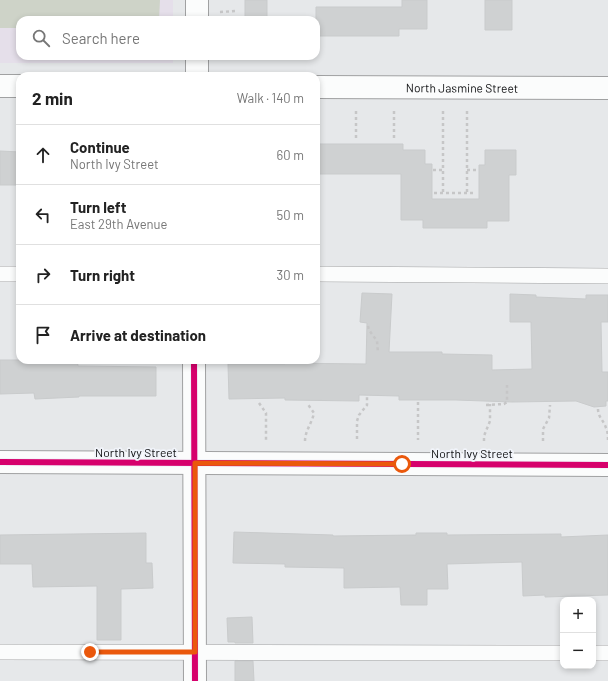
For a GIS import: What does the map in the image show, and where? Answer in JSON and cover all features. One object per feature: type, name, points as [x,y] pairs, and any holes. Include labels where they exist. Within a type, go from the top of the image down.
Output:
[{"type":"street","points":[[197,0],[197,16]]},
{"type":"street","points":[[197,60],[197,72]]},
{"type":"street","points":[[0,86],[16,86]]},
{"type":"street","name":"North Jasmine Street","points":[[320,87],[608,88]]},
{"type":"street","points":[[194,364],[195,681]]},
{"type":"street","name":"North Ivy Street","points":[[0,462],[608,465]]},
{"type":"lane","points":[[0,274],[16,274]]},
{"type":"lane","points":[[320,274],[608,276]]},
{"type":"lane","points":[[0,652],[560,653]]},
{"type":"lane","points":[[596,653],[608,653]]},
{"type":"path","points":[[217,12],[236,11]]},
{"type":"path","points":[[356,109],[356,141]]},
{"type":"path","points":[[394,109],[394,140]]},
{"type":"path","points":[[443,109],[443,193]]},
{"type":"path","points":[[467,109],[467,193]]},
{"type":"path","points":[[433,170],[443,170]]},
{"type":"path","points":[[467,170],[477,170]]},
{"type":"path","points":[[434,193],[476,193]]},
{"type":"path","points":[[368,326],[369,330],[377,341],[378,353]]},
{"type":"path","points":[[484,445],[484,436],[490,421],[488,405],[504,404],[506,402],[506,385]]},
{"type":"path","points":[[356,443],[357,422],[359,415],[367,405],[367,397]]},
{"type":"path","points":[[418,402],[418,444]]},
{"type":"path","points":[[259,403],[266,413],[266,441]]},
{"type":"path","points":[[306,447],[305,437],[314,414],[307,403]]},
{"type":"path","points":[[543,443],[543,429],[549,418],[550,405]]},
{"type":"path","points":[[598,409],[598,414],[606,428],[608,443]]},
{"type":"shaded area","points":[[0,0],[173,0],[173,16],[16,16],[16,60],[173,60],[173,63],[0,63]]},
{"type":"shaded area","points":[[0,0],[160,0],[159,16],[16,16],[16,28],[0,28]]},
{"type":"building","points":[[245,0],[267,0],[267,16],[245,16]]},
{"type":"building","points":[[402,0],[427,0],[427,29],[399,29],[399,36],[320,36],[320,16],[316,16],[316,7],[402,7]]},
{"type":"building","points":[[485,0],[512,0],[512,30],[485,30]]},
{"type":"building","points":[[320,144],[403,144],[403,150],[425,150],[425,164],[432,164],[432,199],[479,199],[479,165],[485,165],[485,150],[516,150],[516,175],[509,175],[509,221],[487,221],[487,228],[423,228],[423,220],[401,220],[401,174],[320,174]]},
{"type":"building","points":[[0,151],[16,152],[16,185],[0,185]]},
{"type":"building","points":[[362,293],[392,294],[389,352],[442,352],[442,354],[492,355],[492,370],[532,369],[531,322],[510,322],[510,294],[536,295],[536,297],[586,299],[586,295],[608,295],[608,322],[601,322],[602,372],[608,372],[608,401],[606,401],[606,406],[594,407],[576,401],[512,402],[399,400],[399,396],[359,395],[359,401],[285,400],[285,398],[229,399],[228,364],[366,364],[367,323],[360,322]]},
{"type":"building","points":[[0,360],[16,360],[16,364],[78,364],[78,366],[156,367],[156,396],[79,396],[35,399],[34,393],[0,394]]},
{"type":"building","points":[[234,532],[333,536],[416,535],[416,533],[447,533],[447,535],[561,534],[561,537],[608,535],[608,595],[545,597],[545,595],[523,596],[522,562],[447,564],[448,589],[427,589],[427,605],[401,605],[400,587],[344,588],[344,568],[285,567],[285,564],[233,563]]},
{"type":"building","points":[[146,533],[146,563],[152,563],[153,588],[121,589],[121,640],[97,640],[97,586],[33,587],[32,564],[0,564],[0,535]]},
{"type":"building","points":[[252,617],[253,643],[228,642],[227,618]]},
{"type":"building","points":[[235,661],[253,661],[254,681],[235,681]]},
{"type":"cycle path","points":[[194,364],[195,681]]},
{"type":"cycle path","points":[[0,462],[608,465]]},
{"type":"route","points":[[90,652],[195,652],[195,463],[402,464]]}]
